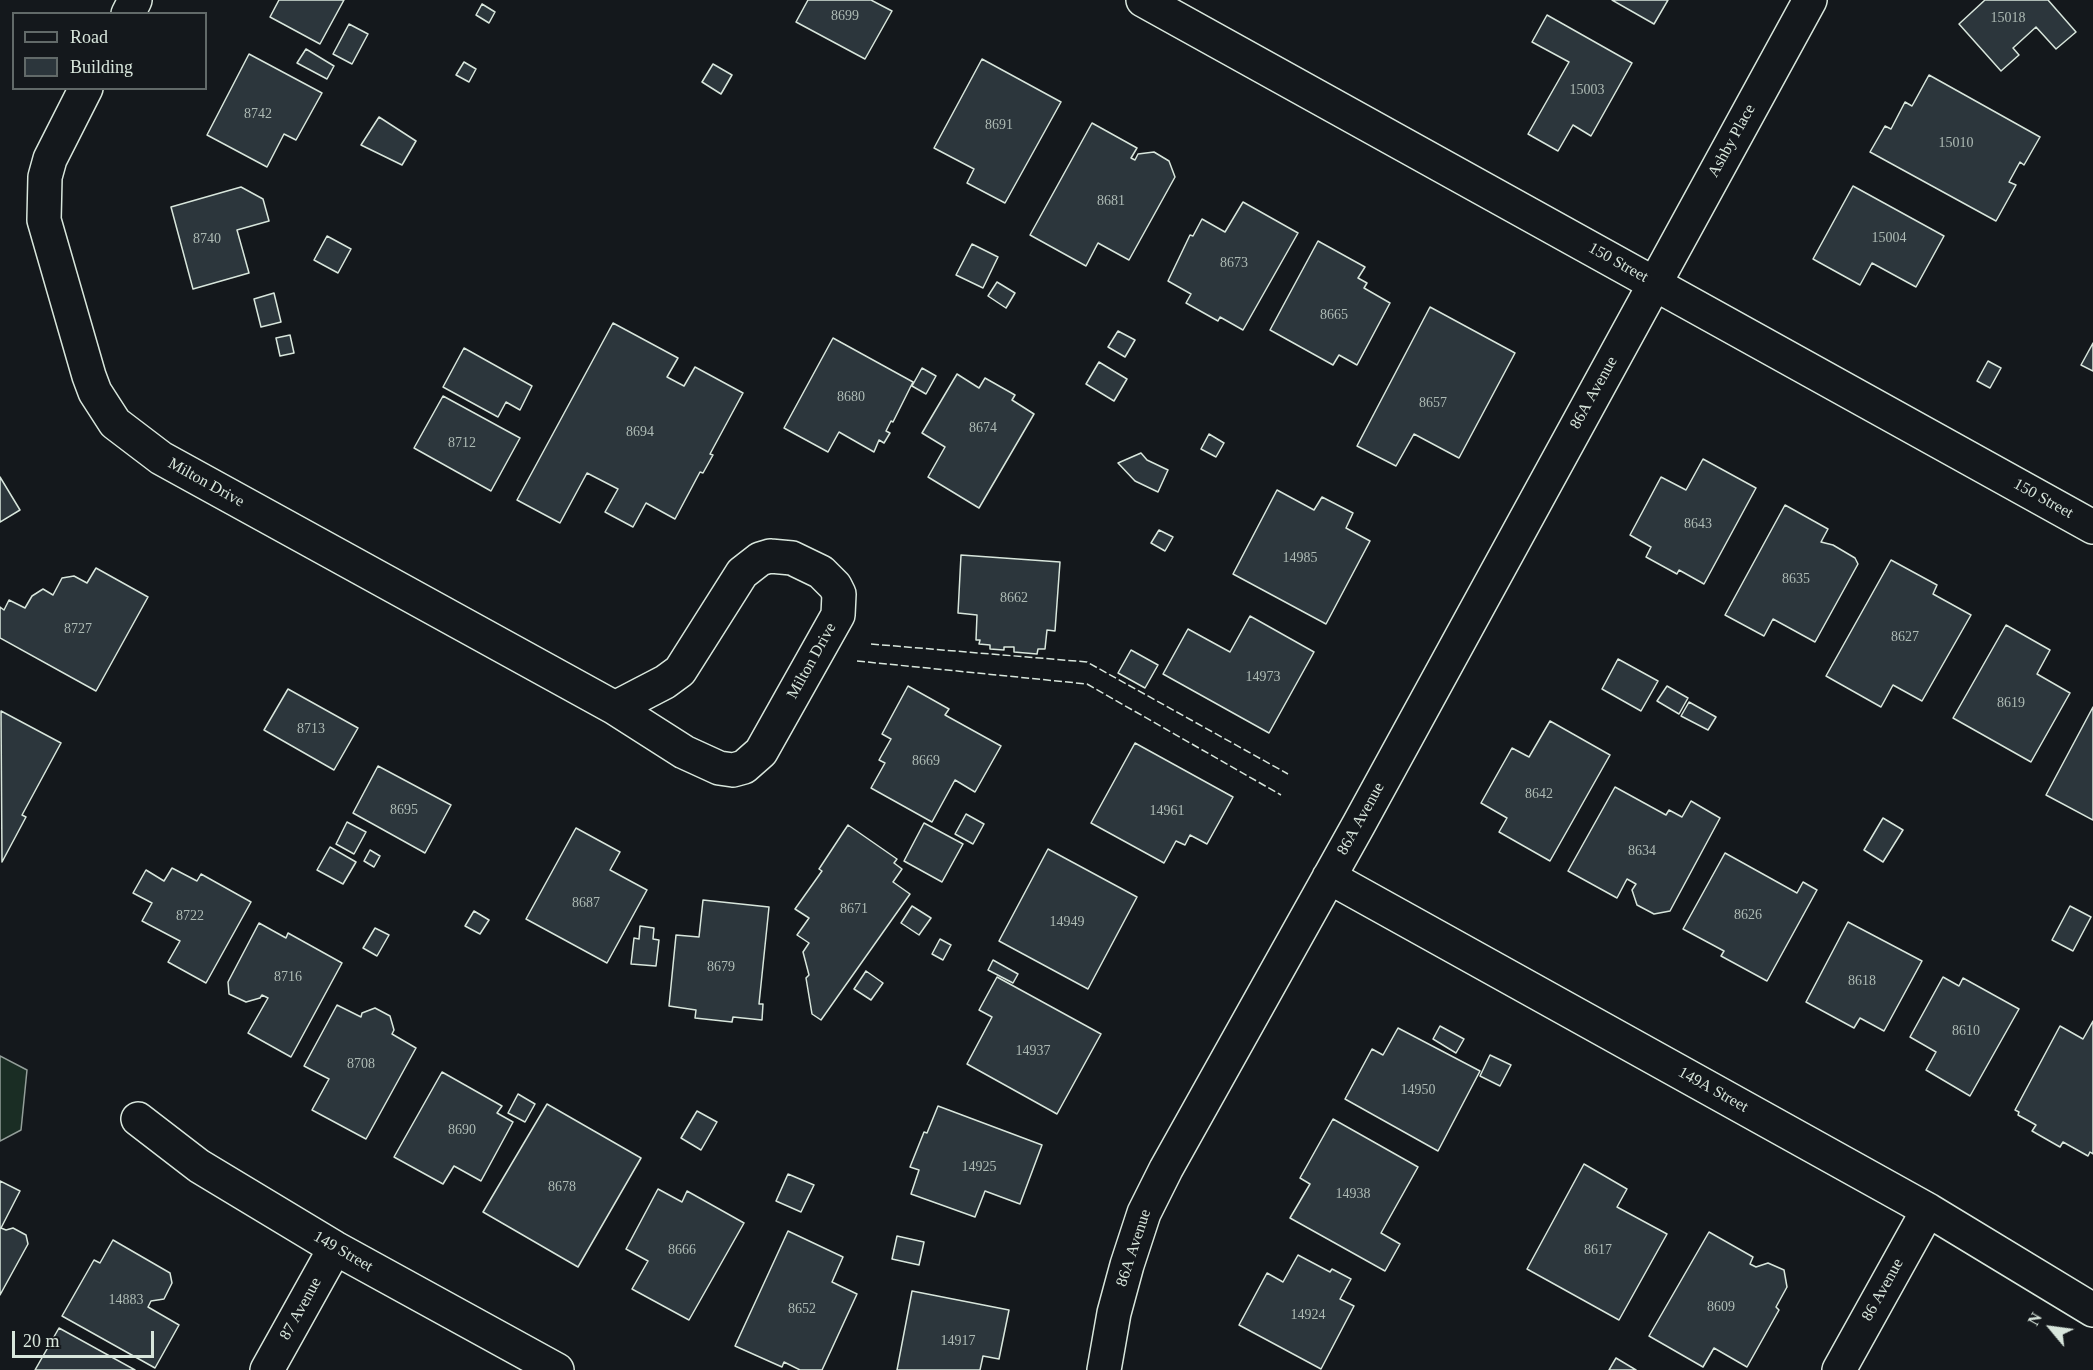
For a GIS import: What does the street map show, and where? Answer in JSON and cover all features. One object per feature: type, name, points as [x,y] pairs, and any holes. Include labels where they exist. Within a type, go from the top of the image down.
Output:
[{"type":"street","name":"150 Street","points":[[1143,0],[2093,527]]},
{"type":"street","name":"Ashby Place","points":[[1655,283],[1810,0]]},
{"type":"street","name":"Milton Drive","points":[[85,90],[50,159],[45,177],[44,220],[95,392],[115,423],[160,458],[615,708],[705,763],[733,770],[744,767],[761,752],[838,615],[839,594],[836,586],[821,572],[792,558],[781,556],[760,559],[742,573],[680,671],[665,682],[615,708]]},
{"type":"street","name":"86A Avenue","points":[[1104,1370],[1120,1289],[1144,1213],[1166,1168],[1329,877],[1655,283]]},
{"type":"street","name":"149A Street","points":[[1329,877],[1928,1210],[2093,1310]]},
{"type":"street","name":"149 Street","points":[[138,1119],[199,1166],[335,1248],[557,1370]]},
{"type":"street","name":"86 Avenue","points":[[1839,1370],[1928,1210]]},
{"type":"street","name":"87 Avenue","points":[[267,1370],[335,1248]]},
{"type":"green space","points":[[0,1056],[27,1070],[21,1130],[0,1141]]},
{"type":"building","points":[[279,0],[344,0],[320,44],[270,17]]},
{"type":"building","points":[[808,0],[871,0],[892,11],[865,59],[796,22]]},
{"type":"building","points":[[1612,0],[1668,0],[1654,24]]},
{"type":"building","points":[[1985,0],[2048,0],[2076,32],[2056,49],[2036,27],[2013,48],[2019,55],[2001,71],[1959,24]]},
{"type":"building","points":[[482,4],[495,12],[489,23],[476,15]]},
{"type":"building","points":[[1547,15],[1632,63],[1591,136],[1573,125],[1558,151],[1528,134],[1569,62],[1532,42]]},
{"type":"building","points":[[349,24],[368,34],[352,64],[333,54]]},
{"type":"building","points":[[306,49],[334,66],[327,79],[297,63]]},
{"type":"building","points":[[249,54],[322,93],[296,140],[284,134],[267,167],[207,135]]},
{"type":"building","points":[[982,59],[1061,102],[1005,203],[967,183],[974,169],[934,148]]},
{"type":"building","points":[[464,62],[476,69],[469,82],[456,75]]},
{"type":"building","points":[[713,64],[732,75],[721,94],[702,82]]},
{"type":"building","points":[[1929,75],[2040,137],[2024,165],[2020,162],[2009,182],[2016,185],[1996,221],[1870,152],[1885,126],[1891,129],[1905,102],[1912,106]]},
{"type":"building","points":[[379,117],[416,141],[402,165],[361,145]]},
{"type":"building","points":[[1092,123],[1137,148],[1131,158],[1135,160],[1138,154],[1154,152],[1169,161],[1175,177],[1129,260],[1098,243],[1086,266],[1030,235]]},
{"type":"building","points":[[1853,186],[1944,236],[1916,287],[1872,263],[1860,285],[1813,259]]},
{"type":"building","points":[[241,187],[263,199],[269,221],[237,230],[249,273],[193,289],[171,207]]},
{"type":"building","points":[[1243,202],[1298,233],[1243,330],[1220,317],[1218,321],[1186,303],[1191,294],[1168,281],[1190,235],[1193,236],[1202,219],[1225,232]]},
{"type":"building","points":[[327,236],[351,249],[338,273],[314,260]]},
{"type":"building","points":[[1318,241],[1365,267],[1358,278],[1367,283],[1364,288],[1390,303],[1357,365],[1339,355],[1333,365],[1270,330]]},
{"type":"building","points":[[972,244],[998,257],[983,288],[956,275]]},
{"type":"building","points":[[997,282],[1015,293],[1006,308],[988,296]]},
{"type":"building","points":[[274,293],[281,322],[261,327],[254,299]]},
{"type":"building","points":[[1430,307],[1515,353],[1459,458],[1414,434],[1396,466],[1357,446]]},
{"type":"building","points":[[613,323],[678,358],[667,377],[684,386],[695,367],[743,393],[710,454],[713,455],[703,473],[700,472],[675,519],[646,503],[633,527],[605,512],[618,489],[587,473],[560,523],[517,500]]},
{"type":"building","points":[[1118,331],[1135,340],[1125,357],[1108,347]]},
{"type":"building","points":[[290,335],[294,353],[280,356],[276,338]]},
{"type":"building","points":[[833,338],[913,382],[886,431],[890,433],[884,443],[879,440],[874,452],[839,432],[828,452],[784,428]]},
{"type":"building","points":[[2093,343],[2093,371],[2081,365]]},
{"type":"building","points":[[464,348],[532,386],[520,410],[506,402],[498,417],[443,387]]},
{"type":"building","points":[[1988,361],[2001,368],[1990,388],[1977,381]]},
{"type":"building","points":[[1099,362],[1127,379],[1114,401],[1086,384]]},
{"type":"building","points":[[922,368],[936,376],[926,394],[912,386]]},
{"type":"building","points":[[957,374],[979,388],[985,378],[1015,395],[1012,400],[1034,414],[979,508],[928,477],[945,447],[922,433]]},
{"type":"building","points":[[443,396],[520,438],[491,491],[414,448]]},
{"type":"building","points":[[1209,434],[1224,443],[1216,457],[1201,449]]},
{"type":"building","points":[[1141,453],[1147,460],[1168,470],[1158,492],[1135,481],[1118,463]]},
{"type":"building","points":[[1703,459],[1756,488],[1704,584],[1679,570],[1677,574],[1646,557],[1651,547],[1630,535],[1661,477],[1686,490]]},
{"type":"building","points":[[0,477],[20,510],[0,522]]},
{"type":"building","points":[[1277,490],[1314,510],[1322,497],[1353,513],[1346,528],[1370,541],[1326,624],[1233,574]]},
{"type":"building","points":[[1785,505],[1828,529],[1821,542],[1833,545],[1855,558],[1858,564],[1815,642],[1773,619],[1764,636],[1725,615]]},
{"type":"building","points":[[1159,530],[1173,537],[1165,551],[1151,543]]},
{"type":"building","points":[[961,555],[1060,562],[1055,631],[1047,630],[1045,649],[1038,649],[1037,654],[1014,652],[1014,647],[1004,647],[1004,650],[990,649],[990,645],[979,644],[980,640],[976,640],[977,615],[958,613]]},
{"type":"building","points":[[1891,560],[1937,585],[1933,594],[1971,615],[1922,701],[1893,685],[1881,707],[1826,676]]},
{"type":"building","points":[[96,568],[148,597],[96,691],[0,638],[0,607],[4,610],[9,600],[25,608],[32,596],[43,589],[53,595],[62,578],[74,576],[87,583]]},
{"type":"building","points":[[1250,616],[1314,652],[1269,733],[1163,674],[1188,629],[1230,652]]},
{"type":"building","points":[[2006,625],[2050,650],[2037,674],[2070,693],[2031,762],[1953,718]]},
{"type":"building","points":[[1131,650],[1158,665],[1145,688],[1118,673]]},
{"type":"building","points":[[1618,659],[1658,681],[1641,711],[1602,689]]},
{"type":"building","points":[[908,686],[949,709],[945,715],[1001,746],[975,792],[955,780],[932,822],[871,788],[885,763],[879,760],[891,739],[882,734]]},
{"type":"building","points":[[1667,686],[1688,698],[1679,714],[1657,701]]},
{"type":"building","points":[[288,689],[358,728],[334,770],[264,730]]},
{"type":"building","points":[[1689,702],[1716,717],[1708,730],[1681,716]]},
{"type":"building","points":[[2093,707],[2093,820],[2046,795]]},
{"type":"building","points":[[1,711],[61,743],[22,815],[26,817],[2,862]]},
{"type":"building","points":[[1550,721],[1610,755],[1550,861],[1499,832],[1507,818],[1481,803],[1512,748],[1529,757]]},
{"type":"building","points":[[1135,743],[1233,797],[1207,844],[1190,835],[1185,845],[1176,841],[1164,863],[1091,823]]},
{"type":"building","points":[[378,766],[451,805],[425,853],[353,813]]},
{"type":"building","points":[[1615,787],[1666,815],[1669,810],[1682,817],[1691,801],[1720,818],[1670,911],[1654,914],[1637,905],[1632,890],[1636,884],[1627,879],[1617,898],[1568,871]]},
{"type":"building","points":[[966,814],[984,824],[973,844],[955,834]]},
{"type":"building","points":[[1883,818],[1903,830],[1883,862],[1864,850]]},
{"type":"building","points":[[347,822],[366,832],[354,854],[336,844]]},
{"type":"building","points":[[924,823],[963,844],[942,882],[904,861]]},
{"type":"building","points":[[848,825],[897,859],[894,863],[902,869],[893,882],[910,894],[821,1020],[812,1014],[806,978],[809,975],[803,952],[809,943],[797,935],[809,918],[795,909],[822,871],[819,869]]},
{"type":"building","points":[[576,828],[620,852],[610,870],[647,890],[607,963],[526,919]]},
{"type":"building","points":[[330,847],[356,862],[343,884],[317,870]]},
{"type":"building","points":[[1048,849],[1137,897],[1088,989],[999,941]]},
{"type":"building","points":[[370,850],[380,856],[374,867],[364,861]]},
{"type":"building","points":[[1725,853],[1797,893],[1803,882],[1817,890],[1767,981],[1721,956],[1724,951],[1683,929]]},
{"type":"building","points":[[172,868],[197,881],[201,874],[251,902],[206,983],[168,962],[180,941],[142,921],[152,903],[133,893],[146,870],[164,881]]},
{"type":"building","points":[[703,900],[769,907],[759,1004],[763,1004],[762,1020],[733,1017],[732,1022],[695,1018],[696,1010],[669,1006],[676,935],[699,937]]},
{"type":"building","points":[[912,906],[931,918],[919,935],[901,923]]},
{"type":"building","points":[[2070,906],[2091,917],[2073,951],[2052,940]]},
{"type":"building","points":[[474,911],[489,920],[480,934],[465,926]]},
{"type":"building","points":[[1848,922],[1922,961],[1884,1031],[1860,1018],[1854,1028],[1806,1002]]},
{"type":"building","points":[[259,923],[286,938],[288,933],[342,963],[291,1057],[248,1033],[268,998],[262,995],[260,998],[246,1002],[229,994],[228,982]]},
{"type":"building","points":[[640,926],[654,928],[653,939],[659,940],[656,966],[631,964],[634,938],[639,939]]},
{"type":"building","points":[[375,928],[389,935],[377,956],[363,948]]},
{"type":"building","points":[[940,939],[951,945],[943,960],[932,954]]},
{"type":"building","points":[[993,960],[1018,974],[1013,983],[988,970]]},
{"type":"building","points":[[866,971],[883,983],[871,1000],[854,989]]},
{"type":"building","points":[[997,977],[1101,1034],[1057,1114],[967,1064],[992,1017],[979,1010]]},
{"type":"building","points":[[1943,977],[1959,986],[1963,978],[2019,1009],[1970,1096],[1926,1070],[1936,1052],[1910,1037]]},
{"type":"building","points":[[337,1005],[361,1017],[362,1013],[375,1008],[390,1016],[394,1030],[392,1034],[416,1048],[366,1139],[312,1110],[329,1079],[304,1066]]},
{"type":"building","points":[[2093,1021],[2093,1154],[2090,1152],[2088,1156],[2063,1142],[2060,1147],[2032,1131],[2036,1125],[2018,1115],[2019,1112],[2015,1110],[2060,1026],[2083,1039]]},
{"type":"building","points":[[1440,1026],[1464,1039],[1456,1053],[1433,1039]]},
{"type":"building","points":[[1398,1028],[1480,1071],[1438,1151],[1345,1099],[1372,1049],[1383,1055]]},
{"type":"building","points":[[1490,1055],[1511,1065],[1500,1086],[1480,1076]]},
{"type":"building","points":[[442,1072],[502,1106],[497,1113],[513,1122],[481,1181],[454,1166],[443,1184],[394,1157]]},
{"type":"building","points":[[518,1094],[535,1104],[525,1122],[508,1113]]},
{"type":"building","points":[[547,1104],[641,1158],[578,1267],[483,1212]]},
{"type":"building","points":[[938,1106],[1042,1145],[1020,1204],[985,1191],[975,1217],[911,1194],[919,1170],[910,1167],[924,1132],[927,1133]]},
{"type":"building","points":[[697,1111],[717,1122],[701,1150],[681,1138]]},
{"type":"building","points":[[1333,1119],[1418,1167],[1381,1233],[1400,1244],[1385,1271],[1290,1218],[1310,1184],[1300,1178]]},
{"type":"building","points":[[1584,1164],[1627,1189],[1617,1207],[1667,1234],[1619,1320],[1527,1269]]},
{"type":"building","points":[[788,1174],[814,1185],[801,1212],[776,1201]]},
{"type":"building","points":[[0,1181],[20,1191],[1,1228],[6,1230],[13,1228],[26,1235],[28,1244],[0,1295]]},
{"type":"building","points":[[658,1189],[682,1202],[687,1191],[744,1223],[689,1320],[632,1289],[648,1261],[626,1249]]},
{"type":"building","points":[[788,1231],[843,1257],[832,1282],[857,1294],[822,1370],[800,1370],[784,1362],[782,1367],[735,1346]]},
{"type":"building","points":[[1709,1232],[1753,1257],[1750,1264],[1756,1267],[1768,1263],[1784,1270],[1787,1287],[1776,1307],[1779,1310],[1747,1367],[1714,1348],[1703,1367],[1649,1336]]},
{"type":"building","points":[[897,1236],[924,1242],[919,1265],[892,1259]]},
{"type":"building","points":[[113,1240],[170,1273],[172,1283],[164,1299],[151,1301],[148,1307],[179,1325],[155,1368],[62,1316],[94,1260],[100,1263]]},
{"type":"building","points":[[1298,1255],[1330,1272],[1332,1269],[1351,1279],[1340,1299],[1354,1306],[1321,1369],[1239,1325],[1267,1273],[1283,1282]]},
{"type":"building","points":[[912,1291],[1009,1310],[999,1359],[983,1356],[980,1370],[897,1370]]},
{"type":"building","points":[[59,1328],[135,1370],[35,1370]]},
{"type":"building","points":[[1616,1358],[1636,1370],[1609,1370]]},
{"type":"fence","points":[[871,644],[1087,662],[1288,774]]},
{"type":"fence","points":[[857,661],[1087,684],[1281,795]]}]
